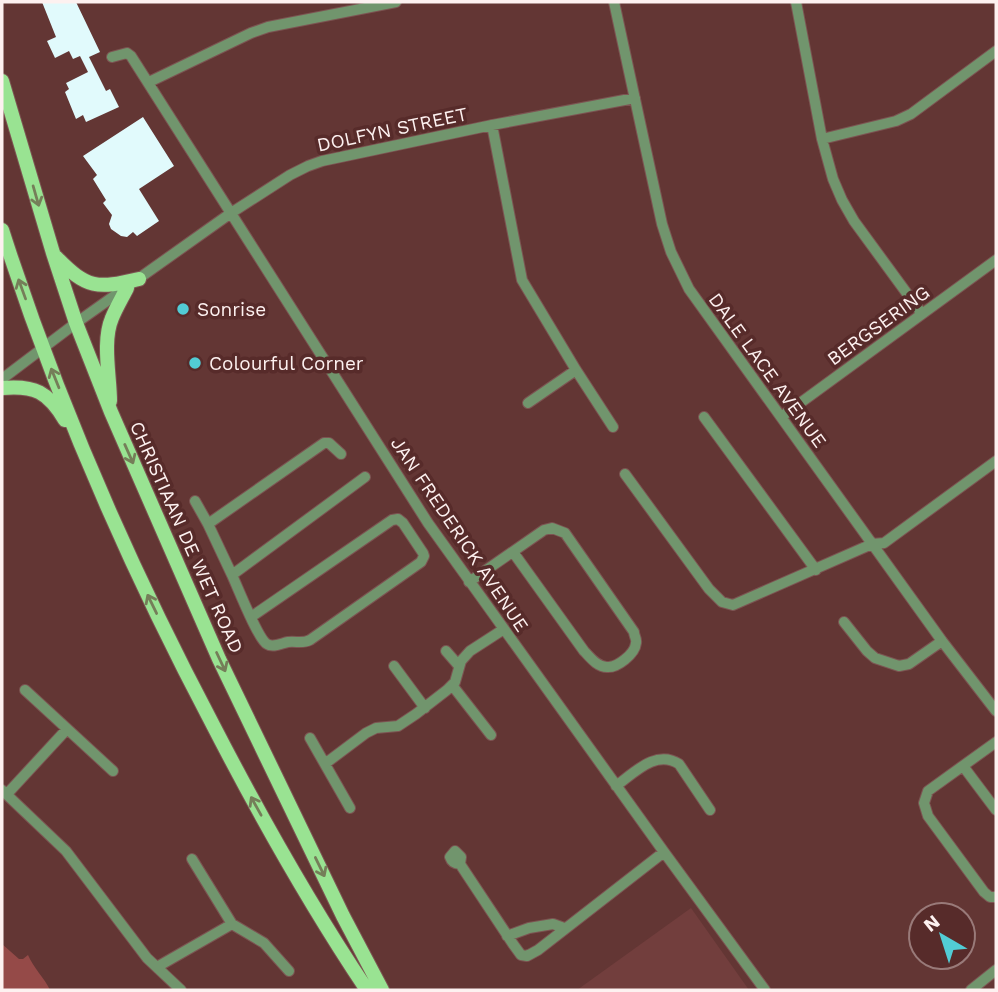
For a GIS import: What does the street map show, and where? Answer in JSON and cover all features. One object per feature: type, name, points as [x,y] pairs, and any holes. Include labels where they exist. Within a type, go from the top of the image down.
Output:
[{"type":"main road","name":"CHRISTIAAN DE WET ROAD","points":[[2,81],[76,323],[111,412],[219,659],[343,916],[382,990]]},
{"type":"main road","points":[[2,230],[43,348],[98,487],[137,574],[225,750],[303,890],[367,990]]},
{"type":"main road","points":[[53,253],[74,276],[95,284],[108,286],[139,279]]},
{"type":"main road","points":[[111,412],[109,328],[127,288]]},
{"type":"main road","points":[[2,388],[25,387],[44,394],[60,411],[81,444]]},
{"type":"street","points":[[149,82],[268,27],[396,2]]},
{"type":"street","name":"DALE LACE AVENUE","points":[[614,2],[662,224],[688,289],[942,641],[996,711]]},
{"type":"street","points":[[796,2],[822,139],[833,179],[854,221],[922,314]]},
{"type":"street","points":[[822,139],[896,121],[911,114],[996,51]]},
{"type":"street","name":"JAN FREDERICK AVENUE","points":[[112,57],[127,52],[131,56],[428,523],[765,990]]},
{"type":"street","name":"DOLFYN STREET","points":[[2,379],[76,323],[231,214],[308,166],[492,125],[635,98]]},
{"type":"street","points":[[492,125],[522,280],[613,427]]},
{"type":"street","name":"BERGSERING","points":[[781,417],[996,260]]},
{"type":"street","points":[[528,403],[576,370]]},
{"type":"street","points":[[704,417],[816,570]]},
{"type":"street","points":[[208,524],[324,443],[329,443],[341,454]]},
{"type":"street","points":[[625,474],[709,589],[722,602],[733,605],[872,544],[884,543],[996,461]]},
{"type":"street","points":[[232,575],[365,477]]},
{"type":"street","points":[[195,501],[251,617],[268,645],[306,642],[421,562],[423,553],[403,523],[398,519],[392,520],[251,617]]},
{"type":"street","points":[[469,582],[544,530],[552,528],[565,533],[634,632],[636,643],[632,652],[614,665],[606,667],[596,663],[584,651],[513,552]]},
{"type":"street","points":[[844,622],[867,651],[899,666],[909,664],[942,641]]},
{"type":"street","points":[[326,763],[366,733],[376,728],[398,726],[425,708],[455,682],[461,661],[470,651],[503,629]]},
{"type":"street","points":[[446,651],[459,666]]},
{"type":"street","points":[[394,666],[425,708]]},
{"type":"street","points":[[452,685],[491,735]]},
{"type":"street","points":[[25,690],[113,771]]},
{"type":"street","points":[[67,729],[4,792],[66,851],[138,947],[181,990]]},
{"type":"street","points":[[310,738],[350,808]]},
{"type":"street","points":[[996,742],[928,791],[923,803],[925,810],[984,892],[990,897],[996,897]]},
{"type":"street","points":[[616,786],[650,761],[673,760],[679,764],[710,810]]},
{"type":"street","points":[[963,766],[996,810]]},
{"type":"street","points":[[460,864],[507,936],[521,955],[527,956],[664,852]]},
{"type":"street","points":[[192,859],[232,923],[264,943],[289,971]]},
{"type":"street","points":[[157,967],[232,923]]},
{"type":"street","points":[[507,936],[529,928],[554,924],[564,928]]},
{"type":"street","points":[[971,990],[996,970]]},
{"type":"shaded area","points":[[691,908],[749,990],[577,990]]},
{"type":"shaded area","points":[[2,944],[19,959],[28,955],[50,990],[2,990]]},
{"type":"building","points":[[42,2],[76,2],[100,52],[89,57],[106,91],[110,89],[119,107],[86,122],[83,115],[76,119],[65,92],[69,89],[66,83],[88,72],[80,56],[73,59],[69,51],[55,58],[47,41],[56,37]]},
{"type":"building","points":[[143,117],[174,166],[139,189],[159,221],[137,236],[133,232],[127,237],[111,229],[109,224],[112,215],[103,203],[106,200],[93,179],[97,175],[83,156]]},
{"type":"place","name":"Sonrise","points":[[183,309]]},
{"type":"place","name":"Colourful Corner","points":[[195,363]]}]
